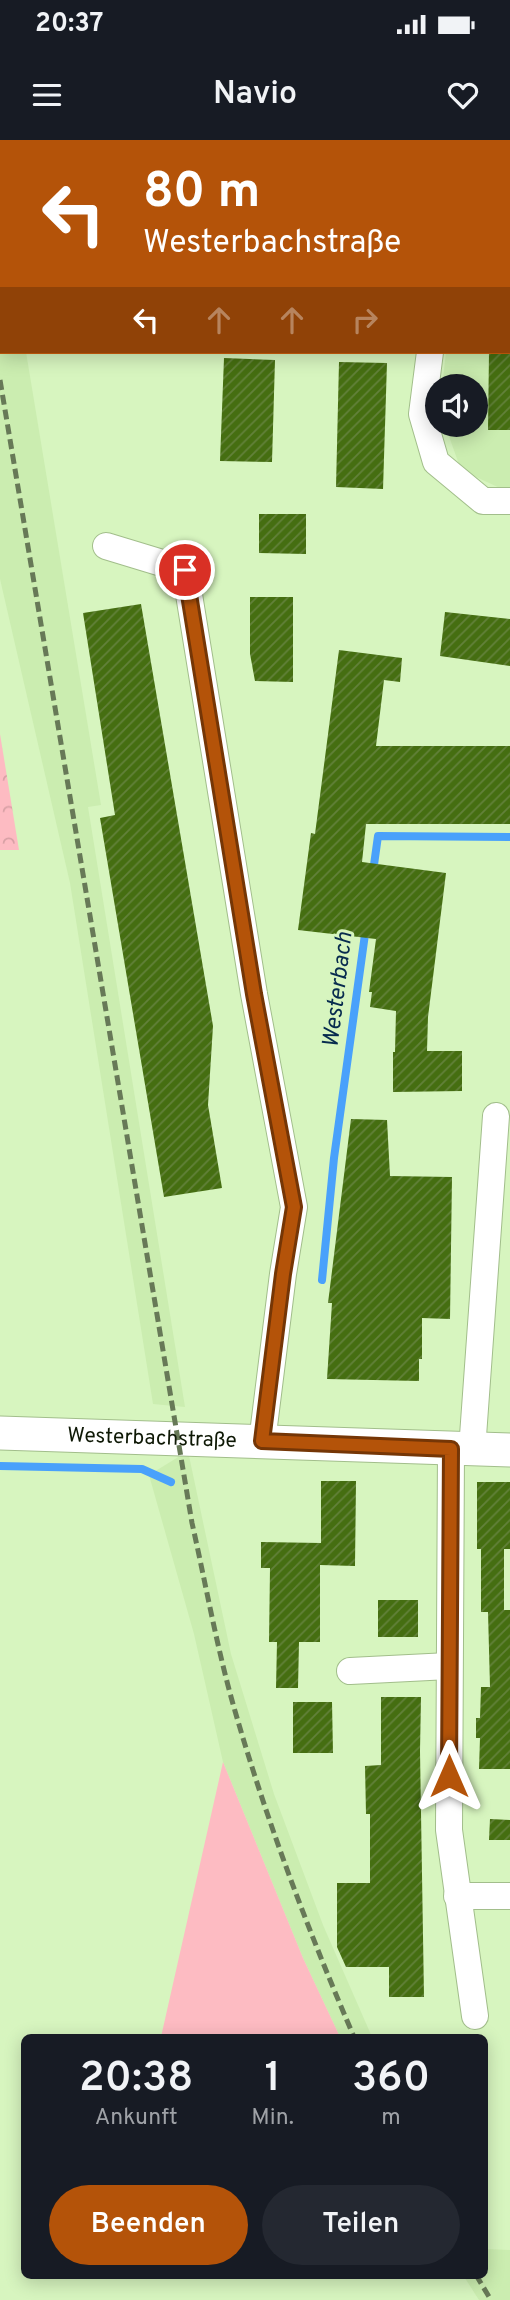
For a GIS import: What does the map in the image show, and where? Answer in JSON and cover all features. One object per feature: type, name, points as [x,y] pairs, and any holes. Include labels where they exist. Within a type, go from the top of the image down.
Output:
[{"type":"main road","name":"Westerbachstraße","points":[[0,1433],[510,1450]]},
{"type":"street","points":[[430,354],[422,414],[436,462],[483,501],[510,501]]},
{"type":"street","points":[[106,546],[185,570],[254,994],[294,1207],[262,1441]]},
{"type":"street","points":[[475,2015],[449,1830],[449,1666],[462,1450],[496,1116]]},
{"type":"street","points":[[350,1671],[449,1666]]},
{"type":"street","points":[[457,1896],[510,1896]]},
{"type":"shaded area","points":[[0,354],[26,354],[101,805],[88,807],[185,1407],[153,1404],[70,883],[0,579]]},
{"type":"shaded area","points":[[446,354],[510,354],[510,489],[502,489],[461,470],[449,437],[488,437],[488,374],[443,374]]},
{"type":"shaded area","points":[[188,1451],[231,1654],[274,1794],[323,1925],[371,2034],[339,2034],[303,1958],[223,1762],[194,1634],[149,1475]]},
{"type":"shaded area","points":[[488,2249],[510,2250],[510,2300],[479,2300],[466,2279],[488,2279]]},
{"type":"green space","points":[[0,734],[19,850],[0,850]]},
{"type":"green space","points":[[223,1762],[303,1958],[339,2034],[162,2034]]},
{"type":"building","points":[[489,354],[510,354],[510,430],[488,430]]},
{"type":"building","points":[[224,358],[275,360],[272,462],[220,461]]},
{"type":"building","points":[[339,362],[387,363],[383,489],[336,487]]},
{"type":"building","points":[[259,514],[306,514],[306,554],[259,553]]},
{"type":"building","points":[[250,597],[293,597],[293,682],[255,681],[250,654]]},
{"type":"building","points":[[141,604],[213,1026],[208,1105],[222,1188],[164,1197],[100,818],[115,815],[83,613]]},
{"type":"building","points":[[445,612],[510,619],[510,666],[440,656]]},
{"type":"building","points":[[339,650],[402,658],[400,682],[384,680],[376,746],[510,746],[510,824],[366,824],[362,862],[446,873],[428,1017],[427,1051],[462,1051],[462,1091],[393,1092],[396,1011],[370,1007],[372,992],[369,992],[376,939],[298,930],[311,833],[315,834]]},
{"type":"building","points":[[351,1119],[387,1120],[390,1176],[452,1177],[450,1319],[422,1318],[419,1381],[327,1379],[332,1303],[328,1303]]},
{"type":"building","points":[[321,1481],[356,1481],[355,1566],[320,1565],[320,1642],[299,1642],[298,1688],[276,1688],[277,1642],[269,1642],[270,1568],[261,1568],[261,1542],[321,1543]]},
{"type":"building","points":[[477,1482],[510,1482],[510,1549],[504,1549],[504,1610],[510,1610],[510,1769],[479,1769],[480,1738],[476,1738],[476,1718],[480,1718],[481,1687],[490,1687],[488,1612],[481,1612],[481,1549],[477,1549]]},
{"type":"building","points":[[378,1600],[418,1600],[418,1637],[378,1637]]},
{"type":"building","points":[[381,1697],[421,1697],[424,1997],[389,1997],[389,1967],[346,1967],[337,1947],[337,1883],[370,1883],[370,1814],[366,1814],[365,1766],[381,1765]]},
{"type":"building","points":[[293,1702],[332,1702],[333,1753],[293,1753]]},
{"type":"building","points":[[490,1819],[510,1820],[510,1840],[489,1840]]},
{"type":"waterway","name":"Westerbach","points":[[373,872],[378,836],[510,837]]},
{"type":"waterway","name":"Westerbach","points":[[322,1280],[334,1158],[366,927]]},
{"type":"waterway","name":"Westerbach","points":[[0,1466],[142,1469],[171,1482]]},
{"type":"railway","points":[[0,380],[192,1523],[212,1617],[229,1688],[261,1794],[320,1957],[353,2034]]},
{"type":"railway","points":[[478,2279],[491,2300]]},
{"type":"route","points":[[185,570],[254,994],[294,1207],[262,1441],[451,1449],[449,1776]]}]
